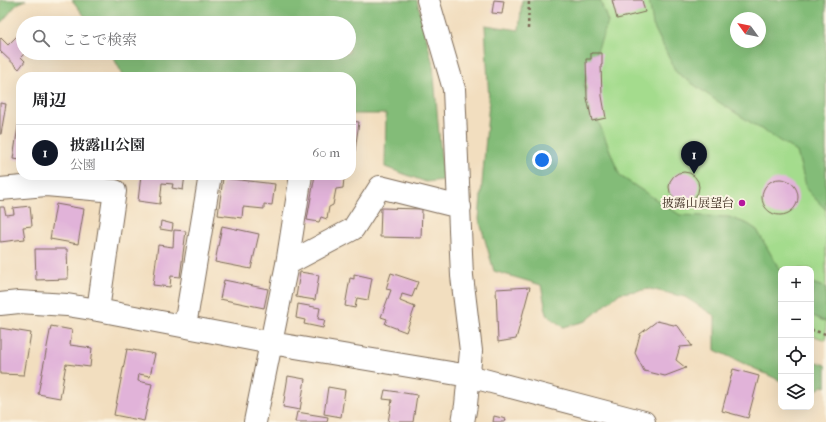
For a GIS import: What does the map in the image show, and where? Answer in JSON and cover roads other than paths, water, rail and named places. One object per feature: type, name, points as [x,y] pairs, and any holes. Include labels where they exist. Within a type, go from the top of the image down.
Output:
[{"type":"street","points":[[428,0],[454,89],[462,276],[471,351],[463,422]]},
{"type":"street","points":[[185,326],[209,180]]},
{"type":"street","points":[[255,422],[287,264],[300,180]]},
{"type":"street","points":[[0,189],[46,185],[115,191],[98,310]]},
{"type":"street","points":[[287,264],[353,229],[380,187],[460,207]]},
{"type":"street","points":[[0,304],[19,302],[66,305],[271,343],[469,376],[644,422]]},
{"type":"place","name":"披露山公園","points":[[694,174]]},
{"type":"place","name":"披露山展望台","points":[[742,203]]}]
